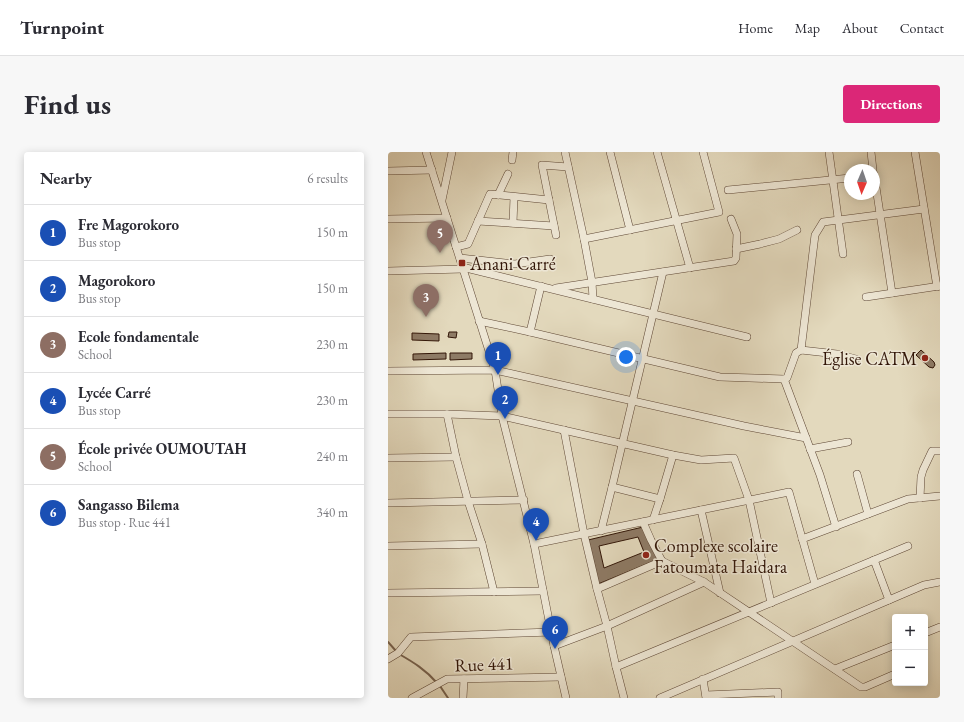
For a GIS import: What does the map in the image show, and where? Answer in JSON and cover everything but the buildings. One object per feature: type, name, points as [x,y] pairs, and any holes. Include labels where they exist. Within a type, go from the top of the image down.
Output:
[{"type":"street","points":[[426,152],[495,370],[502,416],[534,544],[566,698]]},
{"type":"street","points":[[442,202],[452,152]]},
{"type":"street","points":[[565,152],[584,239],[592,282],[593,299]]},
{"type":"street","points":[[610,152],[630,230]]},
{"type":"street","points":[[657,152],[690,268]]},
{"type":"street","points":[[584,239],[719,212],[703,152]]},
{"type":"street","points":[[829,152],[843,254]]},
{"type":"street","points":[[871,152],[873,164]]},
{"type":"street","points":[[866,297],[938,287],[915,152]]},
{"type":"street","points":[[556,235],[542,165],[568,167]]},
{"type":"street","points":[[388,171],[432,170]]},
{"type":"street","points":[[498,195],[508,174]]},
{"type":"street","points":[[728,190],[844,179]]},
{"type":"street","points":[[456,247],[468,244],[490,194],[549,200]]},
{"type":"street","points":[[513,223],[514,197]]},
{"type":"street","points":[[878,200],[892,293]]},
{"type":"street","points":[[801,350],[815,235],[823,222],[924,210]]},
{"type":"street","points":[[388,219],[447,218]]},
{"type":"street","points":[[552,289],[734,261],[736,258],[737,234],[731,219]]},
{"type":"street","points":[[478,221],[554,226]]},
{"type":"street","points":[[736,249],[779,239],[797,230]]},
{"type":"street","points":[[460,258],[515,264],[550,259]]},
{"type":"street","points":[[388,271],[463,268],[747,336]]},
{"type":"street","points":[[601,530],[663,272]]},
{"type":"street","points":[[530,332],[541,286]]},
{"type":"street","points":[[479,321],[720,377],[787,378],[796,353],[801,350],[837,354],[856,359]]},
{"type":"street","points":[[388,371],[495,370],[744,426],[806,438]]},
{"type":"street","points":[[784,379],[820,475],[836,527]]},
{"type":"street","points":[[388,414],[502,416],[673,455],[701,460],[734,458],[749,500],[771,603]]},
{"type":"street","points":[[447,414],[456,457],[482,544],[494,592]]},
{"type":"street","points":[[564,430],[584,534],[624,698]]},
{"type":"street","points":[[810,449],[848,442]]},
{"type":"street","points":[[920,498],[921,477],[923,470],[932,451],[940,451]]},
{"type":"street","points":[[653,520],[673,455]]},
{"type":"street","points":[[388,458],[456,457]]},
{"type":"street","points":[[857,474],[868,514]]},
{"type":"street","points":[[612,487],[660,499]]},
{"type":"street","points":[[534,544],[789,492],[815,584]]},
{"type":"street","points":[[802,539],[908,499],[940,496]]},
{"type":"street","points":[[388,503],[524,500]]},
{"type":"street","points":[[701,510],[720,593]]},
{"type":"street","points":[[643,522],[662,561],[704,582],[861,687],[865,687],[892,675]]},
{"type":"street","points":[[388,546],[482,544]]},
{"type":"street","points":[[616,667],[908,546]]},
{"type":"street","points":[[874,560],[889,600]]},
{"type":"street","points":[[597,589],[662,561]]},
{"type":"street","points":[[554,646],[607,626],[704,582]]},
{"type":"street","points":[[660,698],[924,585],[940,582]]},
{"type":"street","points":[[388,593],[543,591]]},
{"type":"street","points":[[928,632],[940,627]]},
{"type":"street","points":[[388,659],[398,653],[411,636],[552,632]]},
{"type":"street","points":[[835,670],[892,646]]},
{"type":"street","name":"Rue 441","points":[[412,698],[447,679],[561,677]]},
{"type":"street","points":[[463,698],[464,679]]},
{"type":"street","points":[[703,679],[706,696],[778,692],[778,698]]},
{"type":"waterway","points":[[388,642],[396,651]]},
{"type":"waterway","points":[[399,654],[419,667],[437,683]]},
{"type":"waterway","points":[[440,686],[448,698]]},
{"type":"place","name":"École privée OUMOUTAH","points":[[440,253]]},
{"type":"place","name":"Anani Carré","points":[[462,263]]},
{"type":"place","name":"Ecole fondamentale","points":[[426,317]]},
{"type":"place","name":"Église CATM","points":[[925,358]]},
{"type":"place","name":"Fre Magorokoro","points":[[498,375]]},
{"type":"place","name":"Magorokoro","points":[[505,419]]},
{"type":"place","name":"Lycée Carré","points":[[536,541]]},
{"type":"place","name":"Complexe scolaire Fatoumata Haidara","points":[[646,555]]},
{"type":"place","name":"Sangasso Bilema","points":[[555,649]]}]
